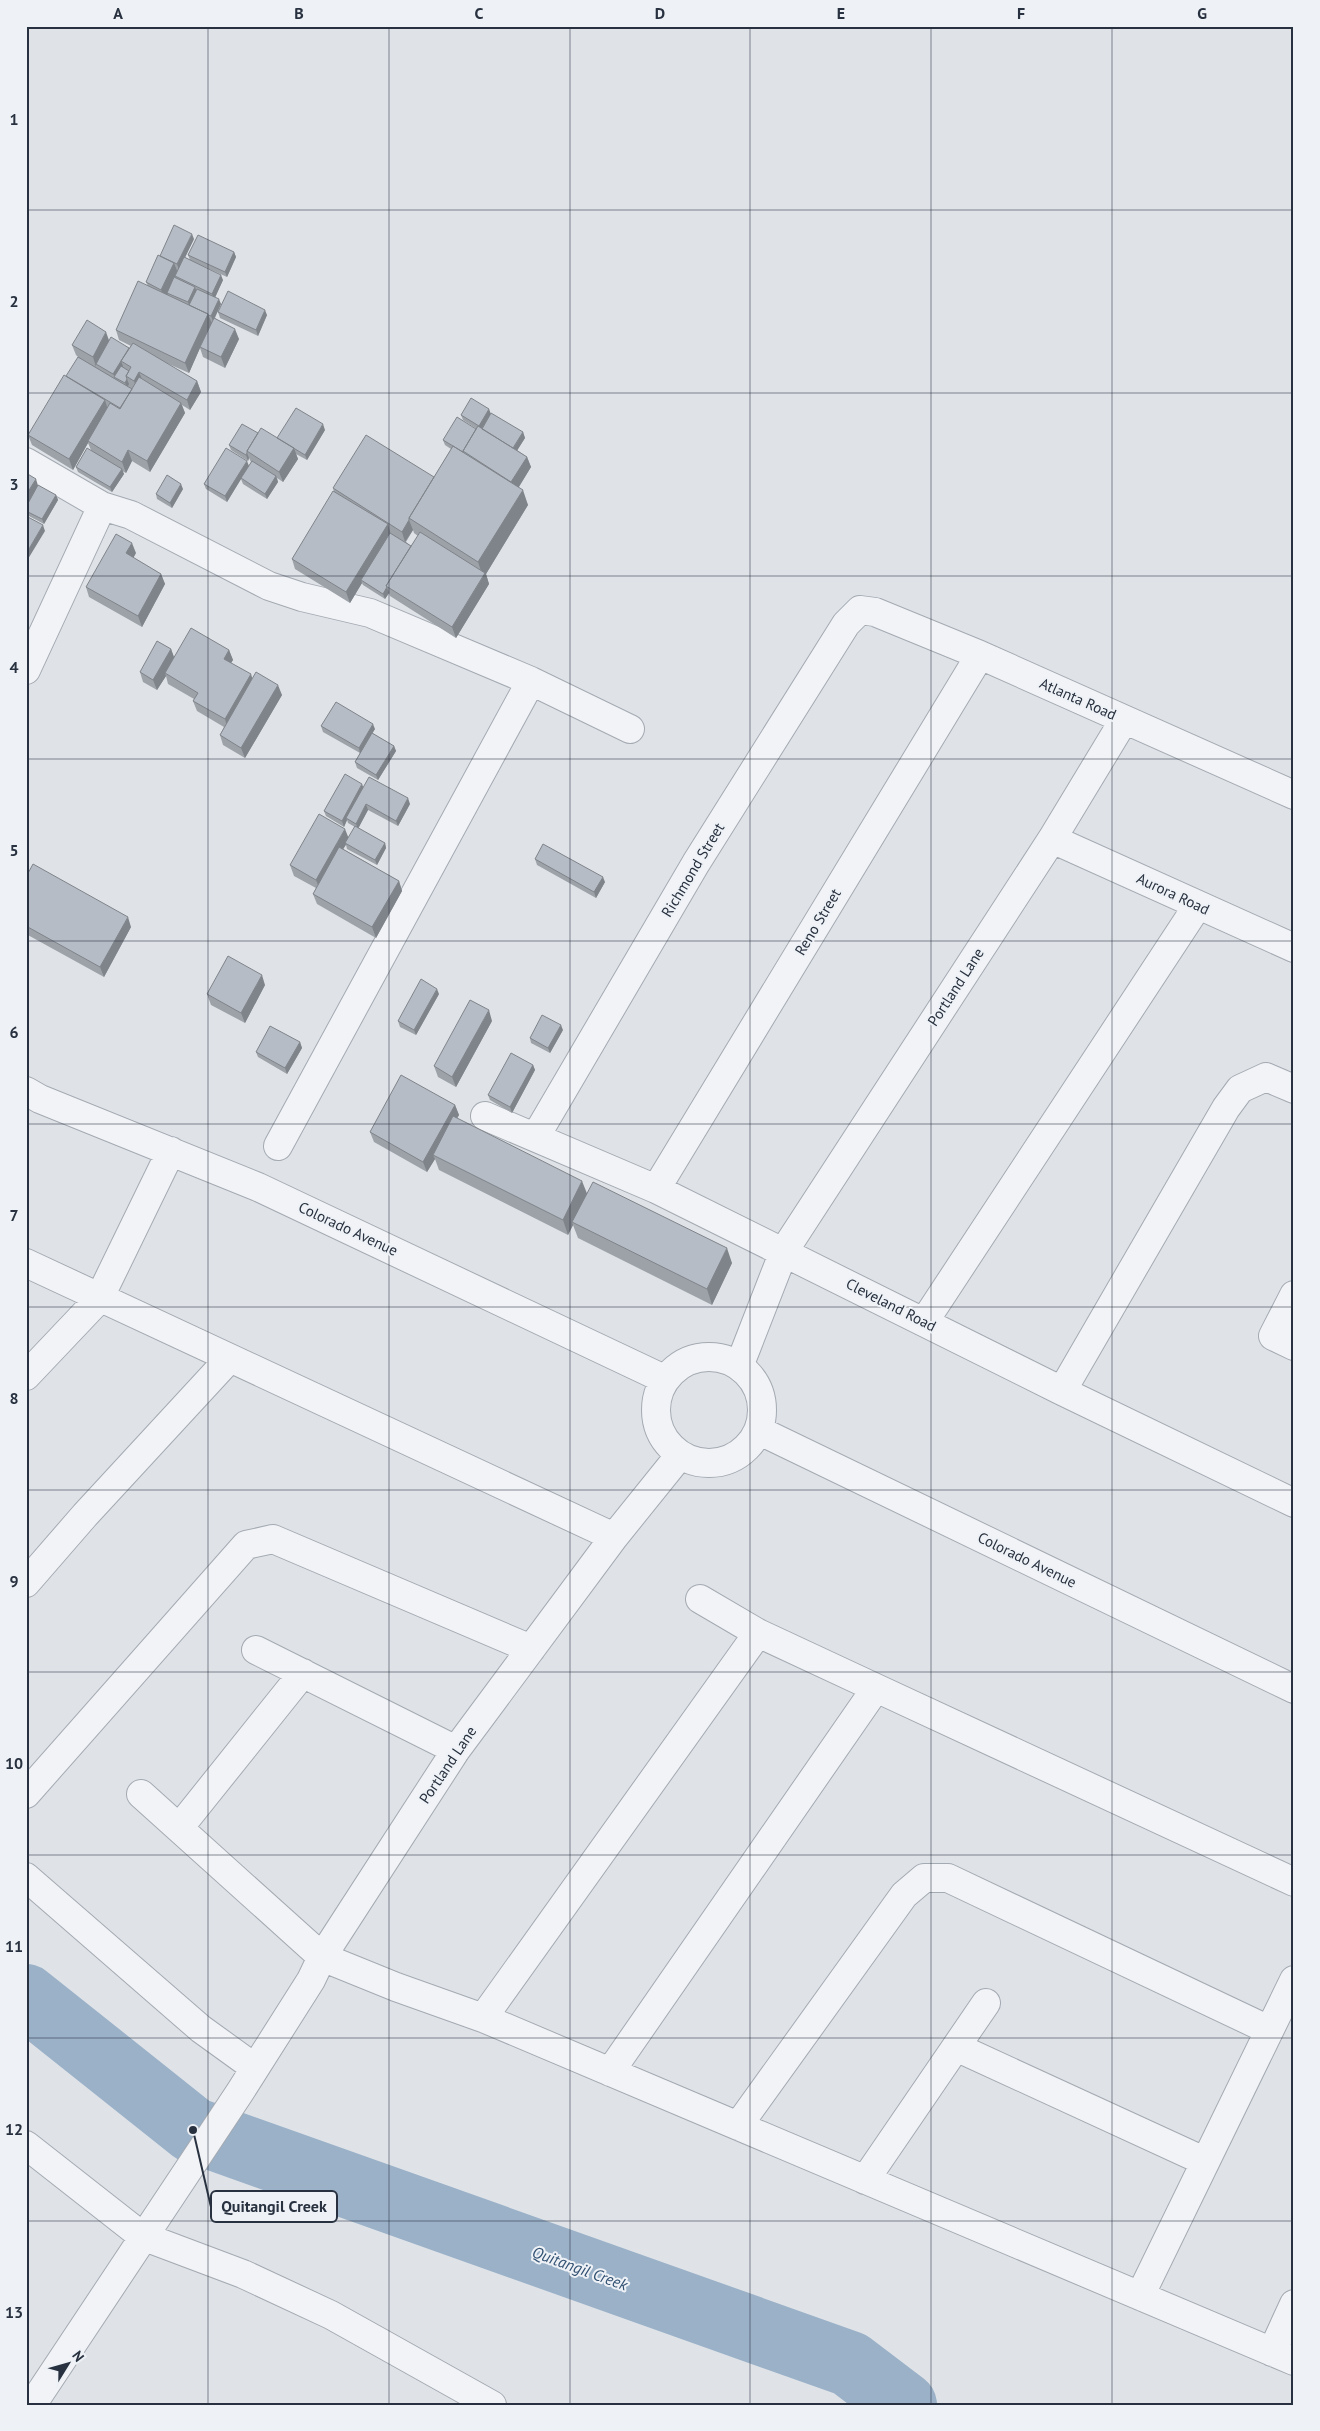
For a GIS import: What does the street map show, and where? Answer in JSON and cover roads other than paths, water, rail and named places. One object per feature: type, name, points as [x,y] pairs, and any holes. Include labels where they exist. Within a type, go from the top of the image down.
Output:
[{"type":"street","points":[[26,462],[102,506],[131,515],[269,586],[302,597],[370,613],[531,681],[630,728]]},
{"type":"street","points":[[26,670],[102,506]]},
{"type":"street","name":"Atlanta Road","points":[[860,610],[875,612],[980,655],[1294,795]]},
{"type":"street","name":"Richmond Street","points":[[536,1136],[696,863],[846,624],[860,610]]},
{"type":"street","name":"Reno Street","points":[[656,1188],[980,655]]},
{"type":"street","points":[[278,1146],[531,681]]},
{"type":"street","name":"Portland Lane","points":[[740,1364],[784,1251],[1052,839],[1124,720]]},
{"type":"street","name":"Aurora Road","points":[[1052,839],[1294,948]]},
{"type":"street","points":[[924,1322],[1198,905]]},
{"type":"street","points":[[1062,1391],[1226,1108],[1240,1089],[1266,1077],[1294,1089]]},
{"type":"street","name":"Colorado Avenue","points":[[26,1091],[40,1099],[258,1187],[664,1379]]},
{"type":"street","name":"Cleveland Road","points":[[485,1116],[656,1188],[1062,1391],[1294,1503]]},
{"type":"street","points":[[26,1376],[99,1299],[171,1151]]},
{"type":"street","points":[[26,1264],[614,1537]]},
{"type":"street","points":[[1294,1295],[1273,1336],[1294,1346]]},
{"type":"street","points":[[713,1355],[740,1364],[762,1394],[760,1431],[740,1455],[710,1464],[680,1455],[661,1433],[655,1406],[664,1379],[686,1361],[713,1355]]},
{"type":"street","points":[[26,1583],[85,1515],[229,1359]]},
{"type":"street","name":"Colorado Avenue","points":[[760,1431],[1294,1689]]},
{"type":"street","name":"Portland Lane","points":[[32,2405],[142,2236],[240,2092],[311,1980],[322,1957],[456,1750],[614,1537],[680,1455]]},
{"type":"street","points":[[26,1794],[246,1545],[273,1539],[531,1649]]},
{"type":"street","points":[[700,1599],[758,1632],[1294,1882]]},
{"type":"street","points":[[483,2018],[758,1632]]},
{"type":"street","points":[[256,1650],[456,1750]]},
{"type":"street","points":[[179,1828],[303,1673]]},
{"type":"street","points":[[610,2072],[876,1688]]},
{"type":"street","points":[[141,1794],[322,1957],[396,1987],[483,2018],[1283,2356],[1294,2304]]},
{"type":"street","points":[[26,1877],[201,2029],[255,2068]]},
{"type":"street","points":[[738,2126],[904,1895],[924,1878],[948,1878],[1269,2030]]},
{"type":"street","points":[[1140,2296],[1204,2161],[1294,1980]]},
{"type":"street","points":[[865,2180],[986,2004]]},
{"type":"street","points":[[956,2047],[1204,2161]]},
{"type":"street","points":[[26,2145],[142,2236],[243,2274],[331,2315],[492,2405]]},
{"type":"waterway","name":"Quitangil Creek","points":[[26,1997],[193,2130],[850,2364],[904,2405]]},
{"type":"place","name":"Quitangil Creek","points":[[193,2130]]}]
